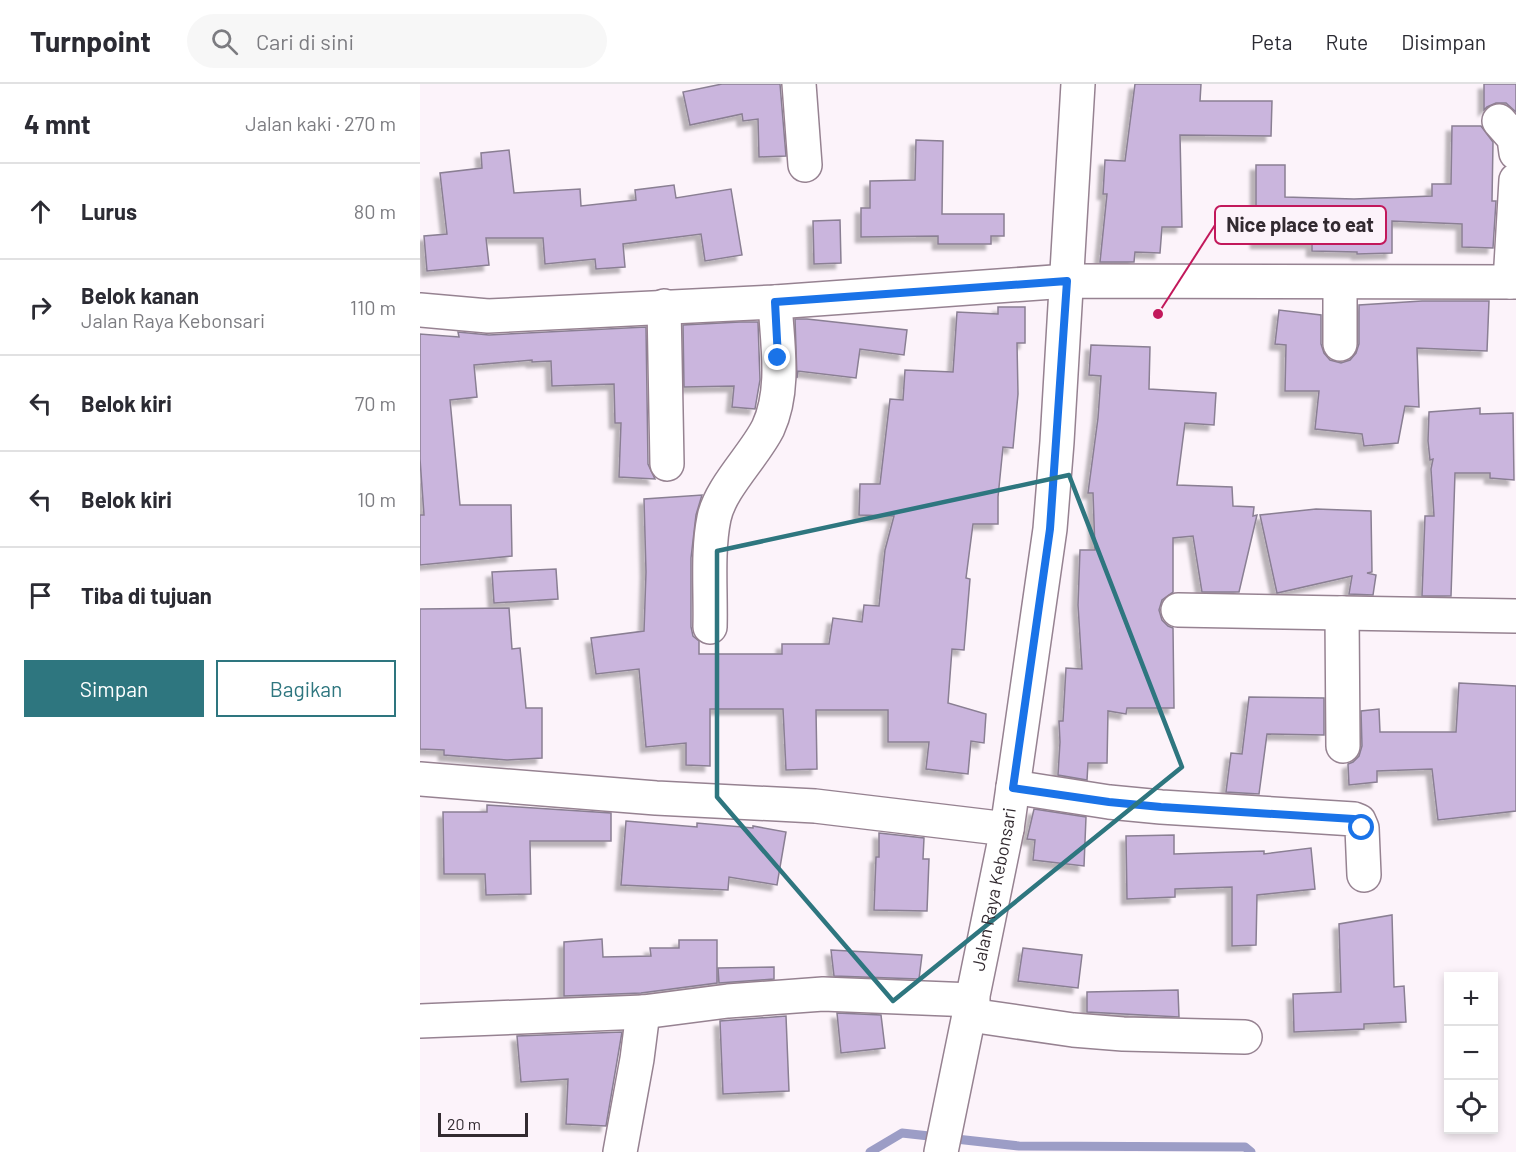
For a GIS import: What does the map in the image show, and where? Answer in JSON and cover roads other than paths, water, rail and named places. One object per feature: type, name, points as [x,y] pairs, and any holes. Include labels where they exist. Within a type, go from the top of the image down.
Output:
[{"type":"street","points":[[799,84],[804,165]]},
{"type":"street","name":"Jalan Raya Kebonsari","points":[[940,1152],[972,1007],[1007,829],[1050,529],[1078,84]]},
{"type":"street","points":[[1499,122],[1514,138],[1516,153]]},
{"type":"street","points":[[420,310],[488,316],[775,302],[1067,281],[1513,282],[1516,180]]},
{"type":"street","points":[[1340,283],[1340,344]]},
{"type":"street","points":[[710,627],[711,540],[714,516],[723,496],[768,428],[778,395],[775,302]]},
{"type":"street","points":[[664,306],[667,464]]},
{"type":"street","points":[[1178,610],[1516,616]]},
{"type":"street","points":[[1342,613],[1343,746]]},
{"type":"street","points":[[420,779],[656,798],[814,806],[1007,829]]},
{"type":"street","points":[[1013,788],[1161,807],[1354,819],[1362,828],[1364,875]]},
{"type":"street","points":[[420,1021],[643,1012],[728,1001],[823,994],[972,1007],[1073,1030],[1122,1034],[1245,1037]]},
{"type":"street","points":[[620,1152],[638,1059],[643,1012]]},
{"type":"waterway","points":[[870,1152],[902,1133],[1019,1146],[1245,1147],[1251,1152]]},
{"type":"place","name":"Nice place to eat","points":[[1158,314]]}]
